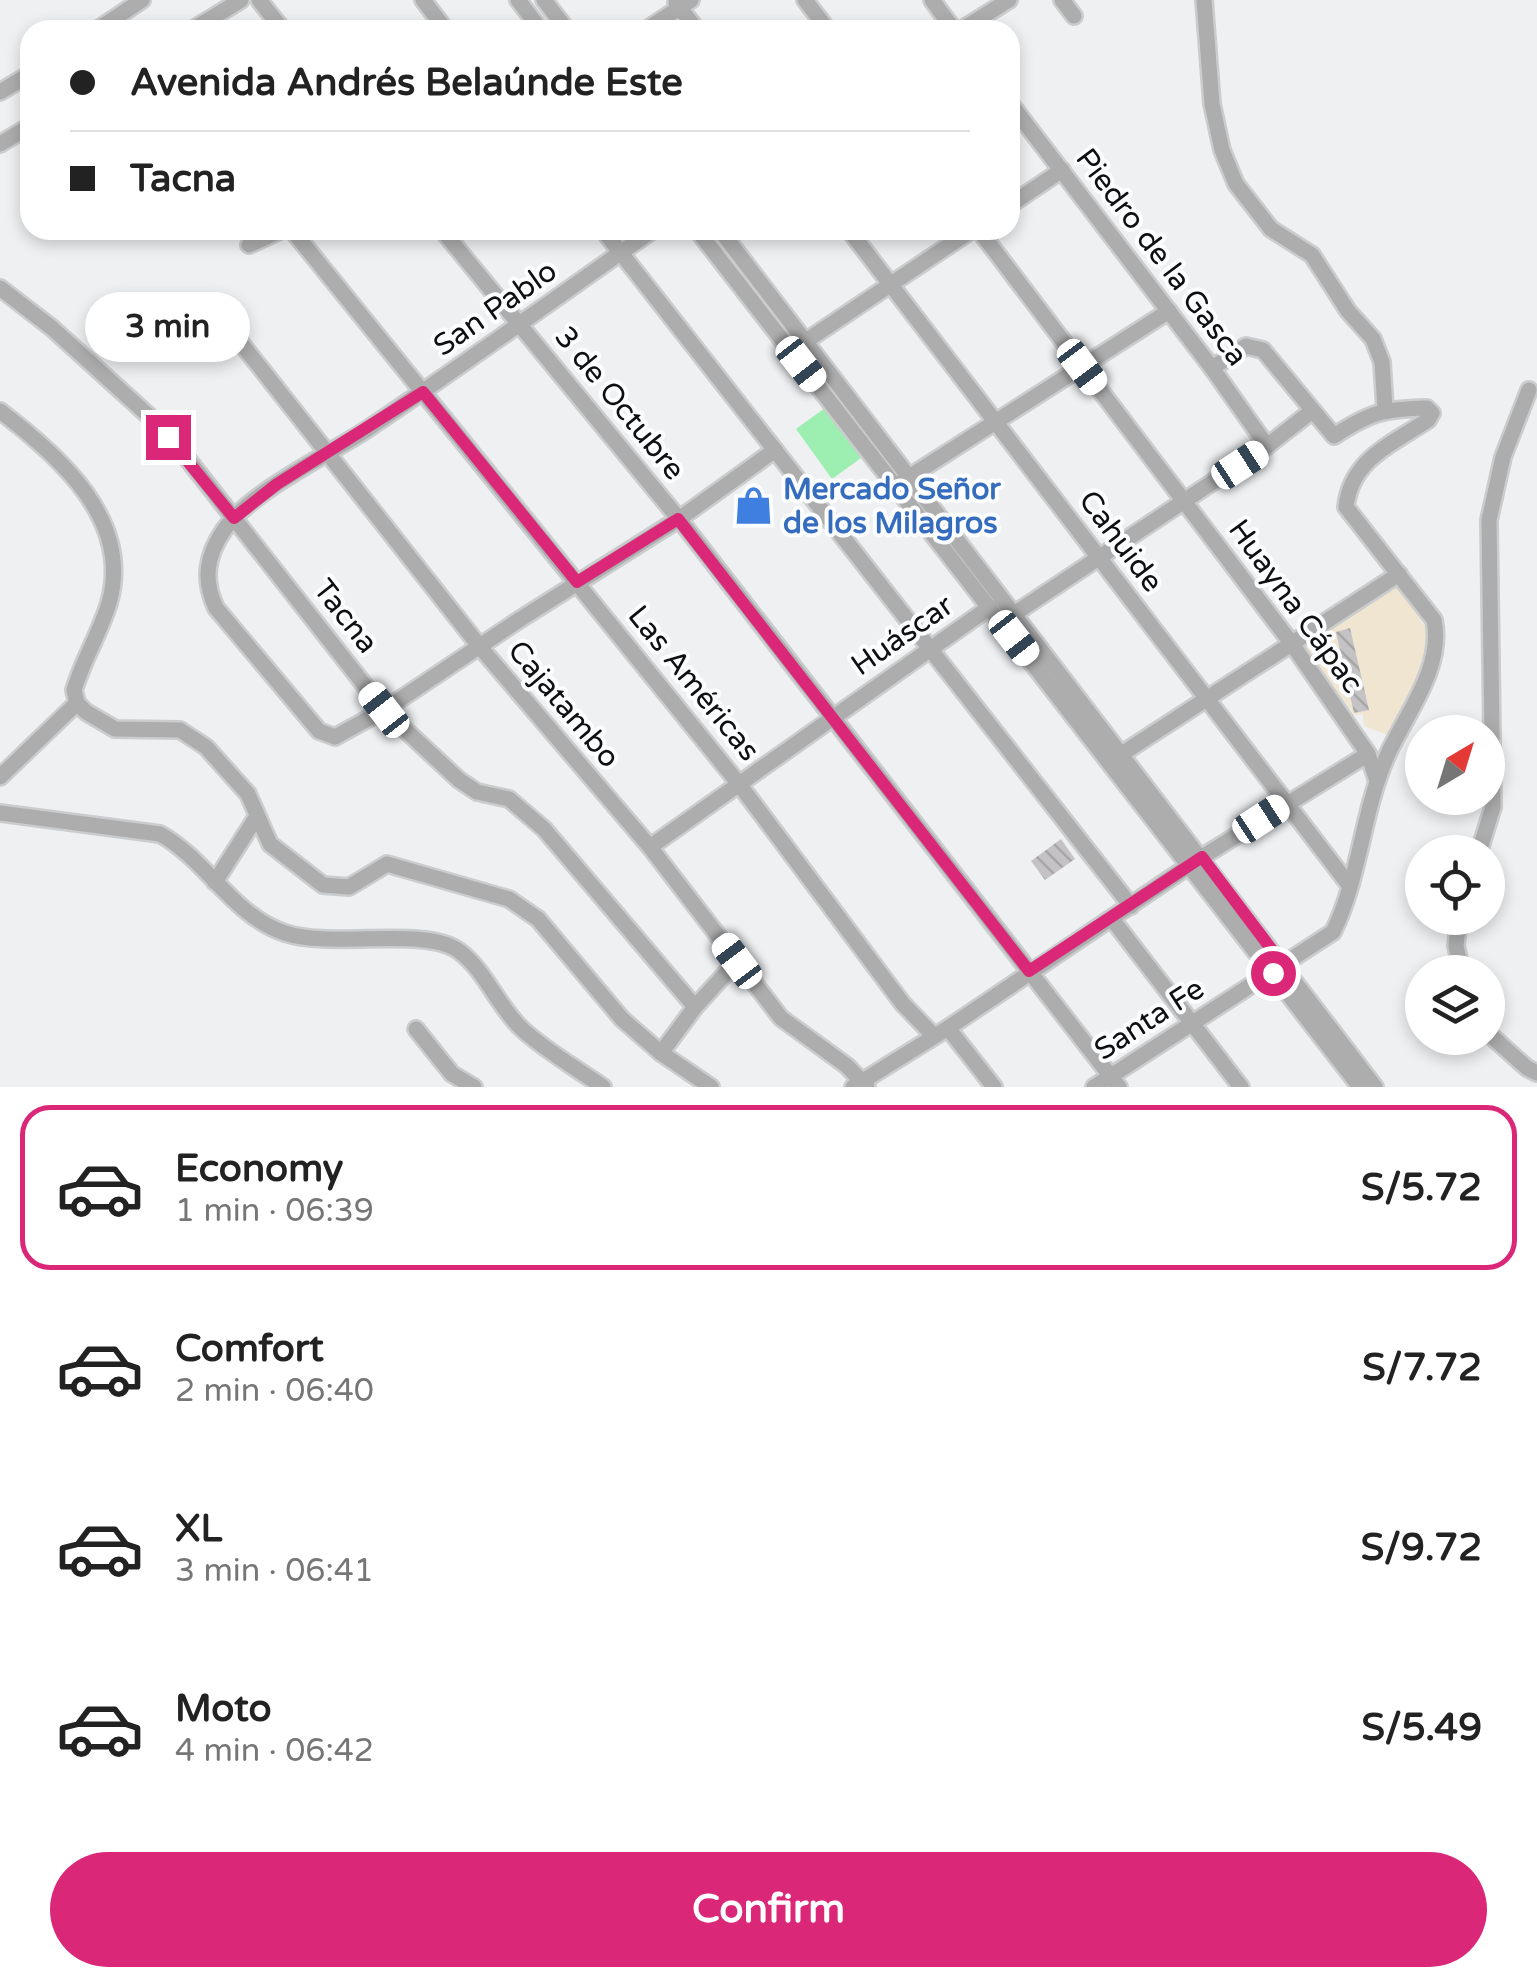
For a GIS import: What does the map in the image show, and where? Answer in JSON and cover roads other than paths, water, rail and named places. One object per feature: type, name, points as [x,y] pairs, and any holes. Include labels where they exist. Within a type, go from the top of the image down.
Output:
[{"type":"street","points":[[112,20],[142,0]]},
{"type":"street","points":[[208,20],[241,0]]},
{"type":"street","points":[[259,0],[275,20]]},
{"type":"street","points":[[422,0],[438,20]]},
{"type":"street","points":[[518,0],[533,20]]},
{"type":"street","points":[[544,0],[559,20]]},
{"type":"street","points":[[805,0],[820,20]]},
{"type":"street","points":[[932,0],[949,20]]},
{"type":"street","points":[[975,20],[1008,0]]},
{"type":"street","points":[[1062,0],[1074,16]]},
{"type":"street","points":[[1204,0],[1212,104],[1222,150],[1236,184],[1271,229],[1312,255],[1348,311],[1373,339],[1382,362],[1385,409],[1334,436],[1256,346],[1246,346],[1212,368]]},
{"type":"street","points":[[659,20],[682,3]]},
{"type":"street","name":"Piedro de la Gasca","points":[[1020,116],[1267,446]]},
{"type":"street","points":[[1020,198],[1062,170]]},
{"type":"street","points":[[249,245],[260,240]]},
{"type":"street","name":"Las Américas","points":[[300,240],[740,784],[902,1004],[941,1032],[994,1087]]},
{"type":"street","name":"3 de Octubre","points":[[450,240],[678,519],[1115,1081]]},
{"type":"street","points":[[610,240],[1131,906]]},
{"type":"street","name":"San Pablo","points":[[384,710],[335,737],[319,731],[216,608],[207,590],[209,561],[222,532],[277,484],[423,392],[639,240]]},
{"type":"street","points":[[704,240],[1014,614],[1116,757],[1278,970],[1374,1087]]},
{"type":"street","points":[[728,240],[806,342],[990,607],[1116,757]]},
{"type":"street","name":"Cahuide","points":[[856,240],[1349,885]]},
{"type":"street","points":[[806,342],[960,240]]},
{"type":"street","name":"Huayna Cápac","points":[[984,240],[1292,644],[1368,754],[1377,782]]},
{"type":"street","name":"Tacna","points":[[0,288],[52,328],[145,412],[234,518],[384,710],[459,780],[477,792],[509,799],[544,829],[695,1007]]},
{"type":"street","points":[[903,482],[1169,311]]},
{"type":"street","name":"Cajatambo","points":[[237,338],[480,647],[650,847],[781,1018],[847,1066],[860,1085]]},
{"type":"street","points":[[1484,835],[1494,807],[1489,520],[1503,457],[1528,390]]},
{"type":"street","name":"Santa Fe","points":[[1094,1087],[1115,1081],[1192,1023],[1333,932],[1377,782],[1412,708],[1436,640],[1434,620],[1346,507],[1356,475],[1372,456],[1428,420],[1432,413],[1428,408],[1385,409]]},
{"type":"street","points":[[0,411],[68,468],[108,537],[112,590],[74,690],[77,703],[115,729],[180,730],[206,747],[248,794],[270,844],[323,885],[349,887],[387,864],[456,882],[524,906],[622,1018],[661,1053],[712,1087]]},
{"type":"street","points":[[1014,614],[1312,412]]},
{"type":"street","points":[[384,710],[678,519],[775,450]]},
{"type":"street","points":[[1116,757],[1398,574]]},
{"type":"street","name":"Huáscar","points":[[650,847],[990,607]]},
{"type":"street","points":[[0,777],[77,703]]},
{"type":"street","points":[[860,1085],[1196,861],[1368,754]]},
{"type":"street","points":[[0,813],[160,834],[178,844],[243,910],[284,933],[326,942],[378,938],[446,944],[470,962],[520,1027],[603,1087]]},
{"type":"street","points":[[214,882],[257,816]]},
{"type":"street","points":[[1112,919],[1241,1087]]},
{"type":"street","points":[[661,1053],[695,1007],[737,961]]},
{"type":"street","points":[[1278,970],[1351,1084]]},
{"type":"street","points":[[416,1029],[452,1074],[474,1087]]},
{"type":"street","points":[[1505,1048],[1537,1074]]},
{"type":"place","name":"Mercado Señor de los Milagros","points":[[753,506]]}]
